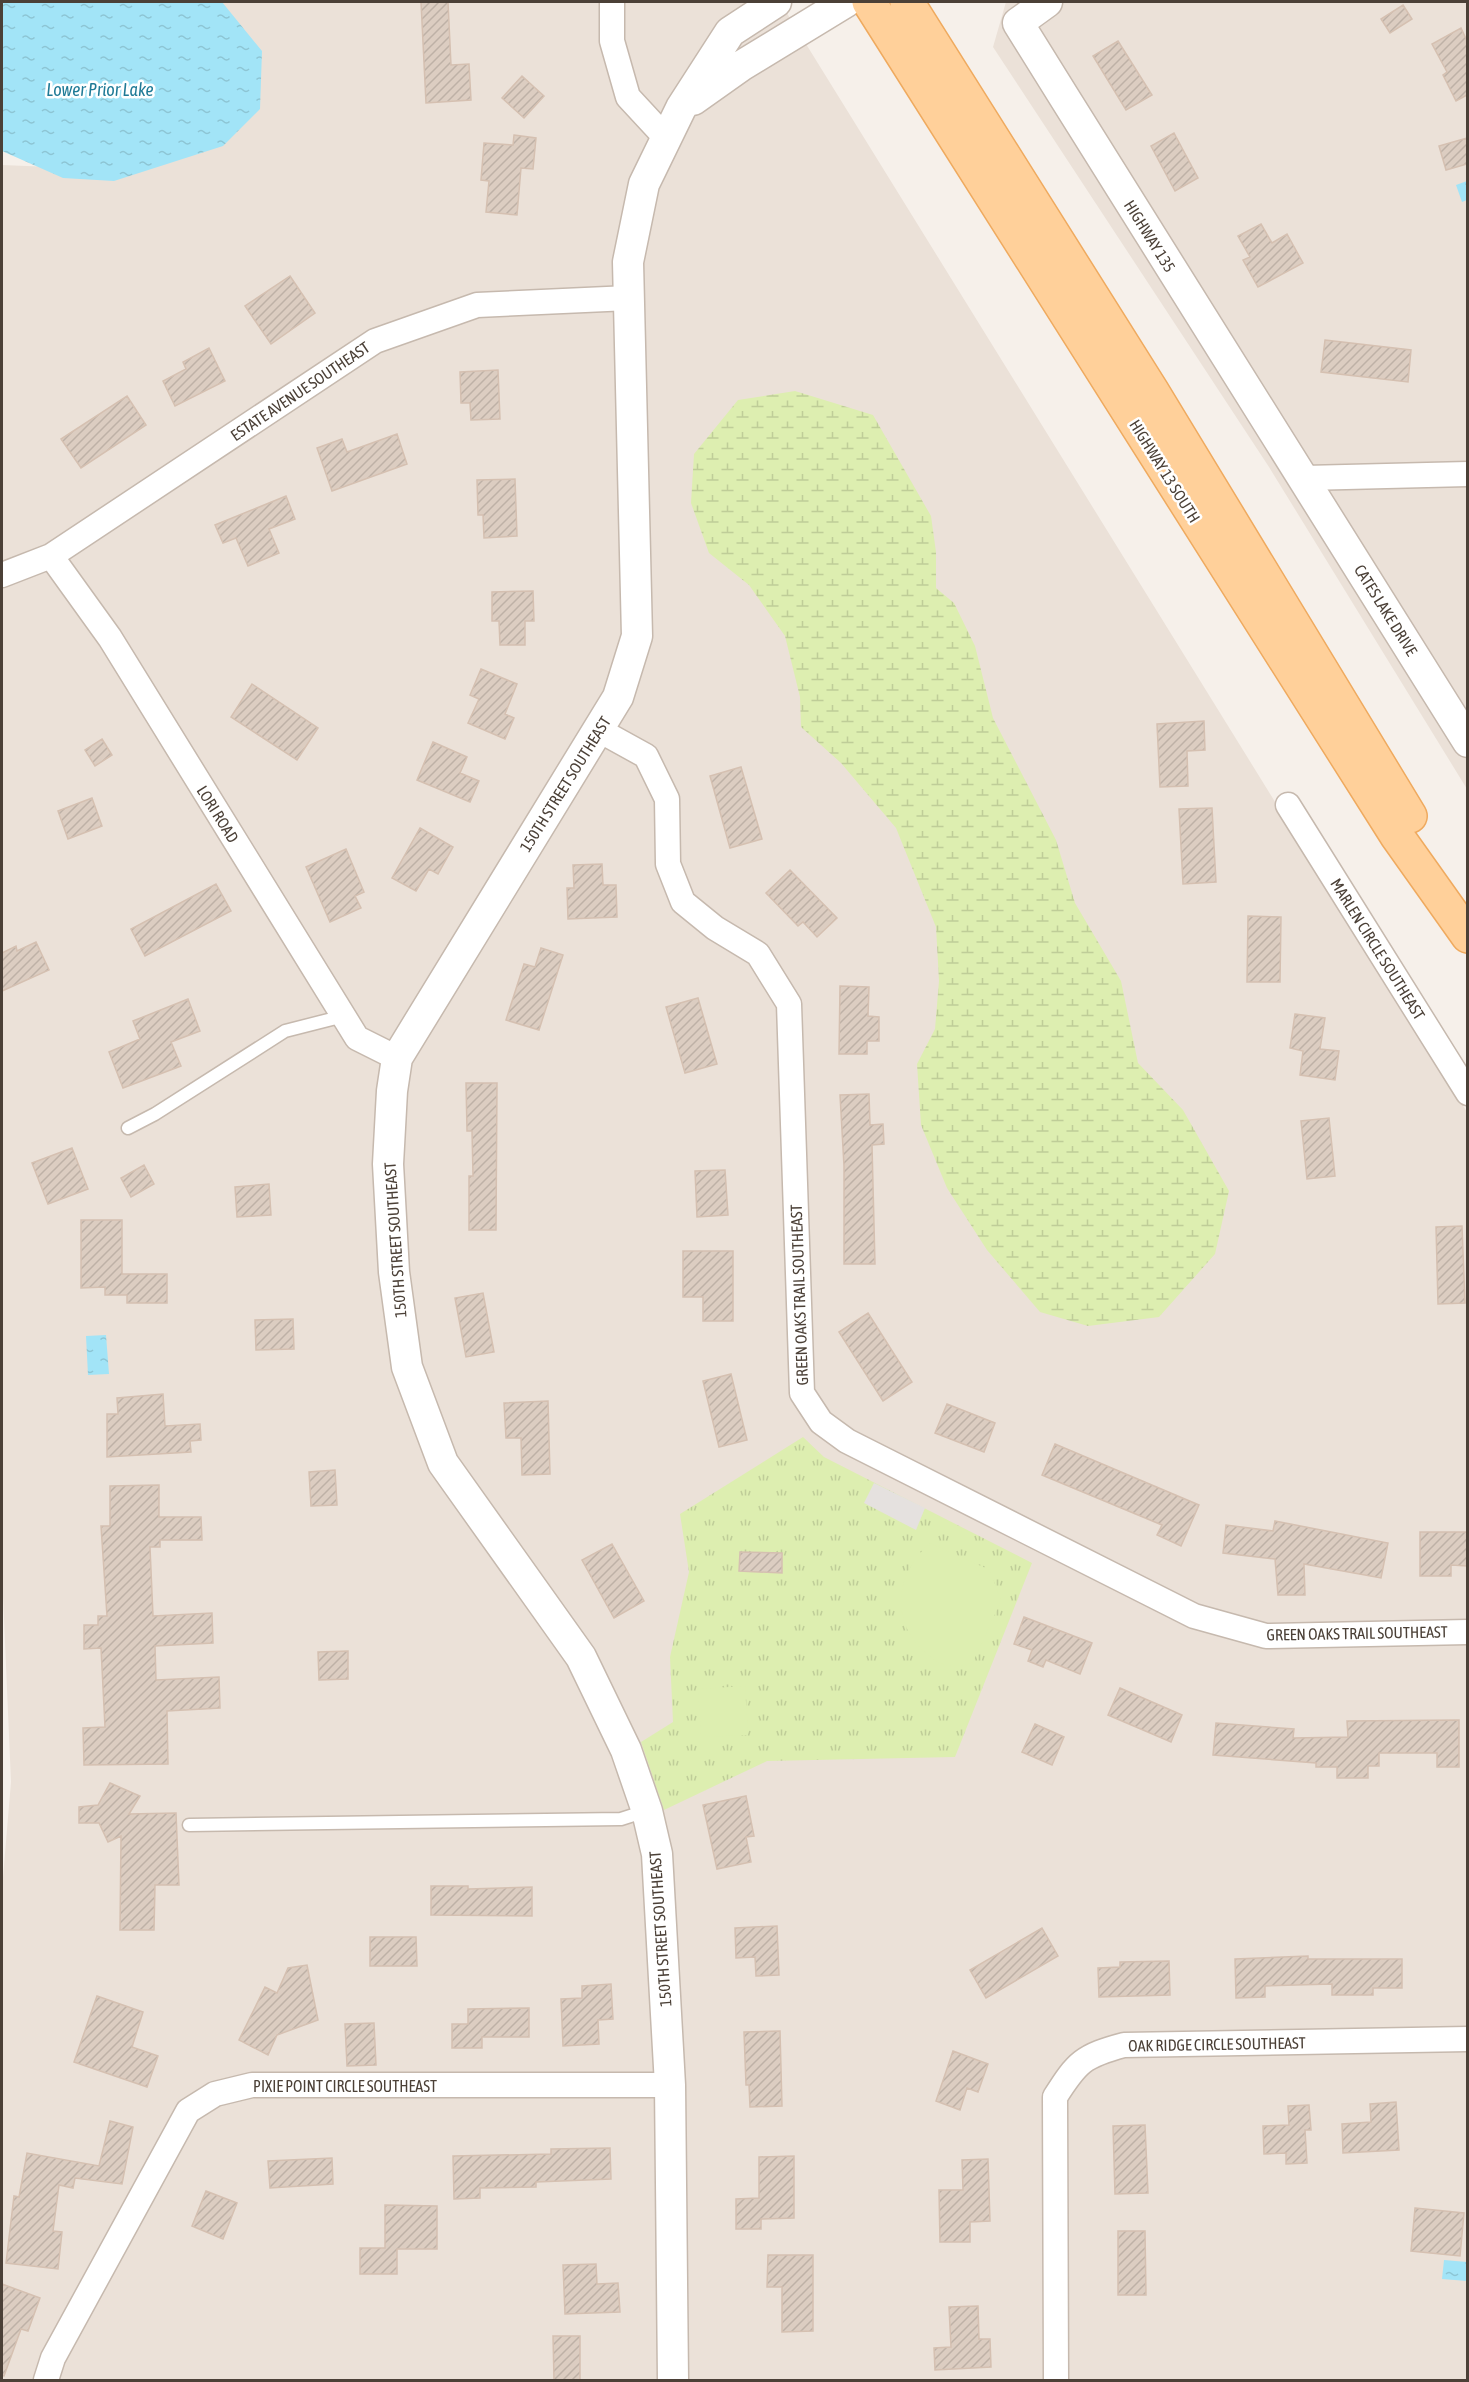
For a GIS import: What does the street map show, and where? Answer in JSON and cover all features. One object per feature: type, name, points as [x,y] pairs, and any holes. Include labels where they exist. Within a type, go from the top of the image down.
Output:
[{"type":"main road","name":"HIGHWAY 13 SOUTH","points":[[869,2],[1378,807],[1467,936]]},
{"type":"main road","name":"HIGHWAY 13 SOUTH","points":[[907,2],[1277,594],[1416,826],[1467,927]]},
{"type":"street","points":[[612,2],[612,40],[628,97],[666,138]]},
{"type":"street","name":"150TH STREET SOUTHEAST","points":[[673,2380],[670,2085],[657,1854],[647,1810],[627,1750],[581,1657],[443,1463],[407,1367],[394,1272],[388,1164],[392,1091],[397,1058],[618,697],[637,636],[628,262],[644,184],[681,108],[730,32],[776,2]]},
{"type":"street","name":"150TH STREET SOUTHEAST","points":[[681,108],[741,66],[846,2]]},
{"type":"street","name":"HIGHWAY 135","points":[[1047,2],[1018,23],[1203,321],[1305,477]]},
{"type":"street","name":"ESTATE AVENUE SOUTHEAST","points":[[2,575],[51,556],[375,341],[477,305],[629,298]]},
{"type":"street","points":[[1305,477],[1467,474]]},
{"type":"street","name":"CATES LAKE DRIVE","points":[[1305,477],[1467,742]]},
{"type":"street","name":"LORI ROAD","points":[[51,556],[110,638],[357,1038],[397,1058]]},
{"type":"street","name":"GREEN OAKS TRAIL SOUTHEAST","points":[[597,729],[646,756],[667,799],[668,864],[683,902],[715,928],[758,954],[789,1004],[802,1393],[821,1422],[847,1441],[1194,1616],[1266,1636],[1467,1632]]},
{"type":"street","name":"MARLEN CIRCLE SOUTHEAST","points":[[1288,805],[1467,1093]]},
{"type":"street","name":"OAK RIDGE CIRCLE SOUTHEAST","points":[[1056,2380],[1055,2097],[1074,2067],[1096,2052],[1124,2045],[1467,2039]]},
{"type":"street","name":"PIXIE POINT CIRCLE SOUTHEAST","points":[[46,2380],[53,2358],[188,2111],[215,2094],[252,2085],[670,2085]]},
{"type":"lane","points":[[128,1128],[155,1114],[285,1031],[344,1016]]},
{"type":"lane","points":[[189,1825],[621,1819],[647,1810]]},
{"type":"shaded area","points":[[199,2],[780,2],[1467,1112],[1467,2380],[2,2380],[2,1889],[11,1782],[2,1572],[2,165],[76,168]]},
{"type":"shaded area","points":[[1006,2],[1467,2],[1467,789],[1269,467],[993,47]]},
{"type":"shaded area","points":[[874,1483],[925,1508],[916,1530],[864,1503]]},
{"type":"green space","points":[[795,391],[873,415],[931,516],[936,552],[936,588],[954,603],[975,646],[993,718],[1056,840],[1075,903],[1121,981],[1138,1063],[1183,1110],[1229,1191],[1215,1254],[1159,1317],[1088,1326],[1040,1312],[987,1250],[947,1188],[921,1125],[917,1064],[935,1029],[939,981],[936,927],[896,828],[841,763],[801,727],[800,697],[785,636],[749,585],[709,553],[691,503],[694,454],[738,400]]},
{"type":"green space","points":[[803,1437],[824,1457],[1032,1563],[955,1757],[767,1761],[664,1810],[641,1742],[673,1722],[670,1657],[689,1572],[680,1514]]},
{"type":"green space","points":[[930,1543],[990,1570],[1001,1601],[973,1662],[967,1664],[950,1666],[939,1663],[929,1656],[916,1644],[902,1615],[903,1585],[918,1556]]},
{"type":"green space","points":[[745,1686],[748,1735],[701,1737],[698,1689]]},
{"type":"water","name":"Lower Prior Lake","points":[[2,2],[222,2],[262,51],[260,109],[223,146],[114,181],[63,178],[2,151]]},
{"type":"water","points":[[1467,181],[1467,200],[1462,202],[1456,185]]},
{"type":"water","points":[[106,1335],[109,1374],[88,1375],[86,1336]]},
{"type":"water","points":[[1444,2260],[1467,2262],[1467,2281],[1442,2279]]},
{"type":"building","points":[[421,2],[448,2],[451,65],[469,64],[471,100],[426,103]]},
{"type":"building","points":[[1403,5],[1412,19],[1390,33],[1381,19]]},
{"type":"building","points":[[1461,28],[1467,41],[1467,95],[1456,101],[1443,75],[1447,72],[1432,44]]},
{"type":"building","points":[[1118,41],[1152,95],[1126,110],[1093,56]]},
{"type":"building","points":[[522,76],[544,96],[524,118],[502,98]]},
{"type":"building","points":[[1174,133],[1198,178],[1175,191],[1151,146]]},
{"type":"building","points":[[514,135],[536,138],[533,169],[521,168],[517,215],[486,212],[489,181],[481,180],[484,143],[513,145]]},
{"type":"building","points":[[1467,138],[1467,164],[1446,170],[1439,146]]},
{"type":"building","points":[[1261,224],[1272,243],[1287,234],[1303,263],[1258,287],[1243,260],[1250,257],[1238,236]]},
{"type":"building","points":[[290,276],[315,313],[271,344],[245,306]]},
{"type":"building","points":[[1325,340],[1411,350],[1408,382],[1321,372]]},
{"type":"building","points":[[209,348],[225,381],[175,406],[163,381],[186,369],[183,362]]},
{"type":"building","points":[[498,370],[500,419],[471,420],[470,403],[461,403],[460,372]]},
{"type":"building","points":[[127,396],[146,425],[81,468],[61,439]]},
{"type":"building","points":[[397,434],[407,464],[332,491],[317,448],[342,439],[347,452]]},
{"type":"building","points":[[515,479],[517,536],[484,538],[483,515],[478,515],[477,480]]},
{"type":"building","points":[[286,496],[295,519],[269,529],[279,553],[248,566],[236,538],[223,543],[215,525]]},
{"type":"building","points":[[533,591],[534,621],[525,621],[525,645],[500,645],[499,621],[492,621],[492,592]]},
{"type":"building","points":[[481,669],[517,684],[505,714],[514,718],[505,739],[468,723],[479,699],[470,695]]},
{"type":"building","points":[[252,684],[318,728],[297,760],[231,717]]},
{"type":"building","points":[[1204,721],[1205,750],[1187,751],[1188,786],[1160,787],[1157,724]]},
{"type":"building","points":[[102,739],[112,755],[95,766],[85,750]]},
{"type":"building","points":[[433,742],[467,757],[460,773],[479,781],[470,802],[417,780]]},
{"type":"building","points":[[741,767],[762,839],[730,848],[710,776]]},
{"type":"building","points":[[92,798],[102,826],[68,839],[58,811]]},
{"type":"building","points":[[1212,808],[1216,882],[1183,884],[1179,809]]},
{"type":"building","points":[[420,828],[453,847],[438,874],[429,869],[416,891],[392,878]]},
{"type":"building","points":[[346,849],[364,892],[355,896],[361,908],[330,922],[306,867]]},
{"type":"building","points":[[602,864],[603,885],[616,885],[617,917],[568,919],[567,888],[574,888],[573,865]]},
{"type":"building","points":[[790,870],[837,918],[817,937],[803,922],[798,926],[766,893]]},
{"type":"building","points":[[216,884],[231,911],[145,956],[131,929]]},
{"type":"building","points":[[1248,916],[1281,917],[1280,982],[1247,982]]},
{"type":"building","points":[[36,942],[49,970],[2,991],[2,953],[16,946],[17,951]]},
{"type":"building","points":[[541,948],[563,955],[539,1030],[506,1020],[524,964],[535,967]]},
{"type":"building","points":[[840,986],[869,987],[868,1016],[879,1017],[879,1041],[867,1041],[867,1054],[839,1054]]},
{"type":"building","points":[[698,998],[717,1064],[685,1073],[666,1007]]},
{"type":"building","points":[[188,999],[200,1031],[171,1042],[181,1066],[123,1088],[109,1052],[140,1039],[133,1021]]},
{"type":"building","points":[[1295,1014],[1325,1018],[1320,1049],[1339,1051],[1335,1080],[1300,1075],[1303,1051],[1290,1048]]},
{"type":"building","points":[[466,1083],[497,1083],[496,1230],[469,1230],[469,1176],[473,1176],[472,1131],[467,1131]]},
{"type":"building","points":[[869,1094],[870,1125],[883,1124],[884,1144],[872,1145],[875,1264],[844,1264],[844,1166],[840,1095]]},
{"type":"building","points":[[1329,1118],[1335,1176],[1307,1179],[1301,1121]]},
{"type":"building","points":[[72,1148],[88,1189],[48,1204],[32,1163]]},
{"type":"building","points":[[144,1165],[154,1184],[131,1197],[121,1178]]},
{"type":"building","points":[[725,1170],[728,1215],[697,1217],[695,1171]]},
{"type":"building","points":[[269,1184],[271,1215],[237,1217],[235,1187]]},
{"type":"building","points":[[81,1220],[122,1220],[122,1274],[167,1274],[167,1303],[127,1303],[127,1295],[105,1295],[105,1287],[81,1288]]},
{"type":"building","points":[[1462,1226],[1465,1303],[1438,1304],[1436,1227]]},
{"type":"building","points":[[683,1251],[733,1251],[733,1321],[703,1321],[703,1297],[683,1297]]},
{"type":"building","points":[[483,1293],[494,1352],[466,1357],[455,1298]]},
{"type":"building","points":[[868,1313],[912,1382],[883,1401],[839,1332]]},
{"type":"building","points":[[293,1319],[294,1349],[256,1350],[255,1320]]},
{"type":"building","points":[[731,1374],[747,1440],[719,1447],[703,1381]]},
{"type":"building","points":[[163,1394],[165,1426],[200,1424],[201,1440],[190,1441],[191,1452],[107,1457],[107,1414],[118,1414],[117,1398]]},
{"type":"building","points":[[548,1401],[550,1474],[522,1475],[521,1438],[506,1438],[504,1403]]},
{"type":"building","points":[[947,1404],[995,1423],[984,1452],[935,1433]]},
{"type":"building","points":[[1055,1444],[1199,1505],[1181,1546],[1157,1535],[1162,1525],[1042,1475]]},
{"type":"building","points":[[335,1470],[337,1505],[311,1506],[309,1472]]},
{"type":"building","points":[[159,1485],[159,1517],[201,1517],[202,1540],[160,1540],[160,1547],[150,1547],[153,1616],[212,1613],[213,1643],[155,1646],[156,1680],[219,1677],[220,1708],[167,1711],[168,1764],[84,1765],[83,1728],[105,1727],[101,1648],[84,1649],[84,1625],[98,1625],[98,1616],[107,1616],[101,1526],[110,1526],[110,1486]]},
{"type":"building","points":[[1275,1521],[1388,1543],[1381,1578],[1304,1564],[1305,1595],[1278,1595],[1275,1559],[1223,1553],[1226,1525],[1273,1531]]},
{"type":"building","points":[[1420,1532],[1467,1532],[1467,1566],[1451,1565],[1451,1576],[1420,1576]]},
{"type":"building","points":[[612,1544],[644,1601],[614,1618],[582,1560]]},
{"type":"building","points":[[740,1552],[782,1553],[782,1573],[739,1571]]},
{"type":"building","points":[[1024,1617],[1092,1643],[1080,1674],[1046,1660],[1043,1667],[1028,1661],[1032,1650],[1014,1644]]},
{"type":"building","points":[[348,1651],[348,1679],[319,1680],[318,1652]]},
{"type":"building","points":[[1120,1688],[1182,1715],[1171,1742],[1108,1715]]},
{"type":"building","points":[[1459,1720],[1459,1767],[1437,1767],[1437,1753],[1379,1753],[1379,1766],[1368,1766],[1368,1778],[1337,1778],[1337,1767],[1316,1767],[1316,1763],[1213,1755],[1216,1723],[1294,1729],[1293,1738],[1348,1737],[1347,1721]]},
{"type":"building","points":[[1035,1724],[1064,1737],[1052,1765],[1022,1752]]},
{"type":"building","points":[[110,1783],[140,1796],[129,1814],[176,1813],[179,1885],[155,1885],[154,1930],[120,1930],[121,1836],[108,1842],[99,1823],[79,1823],[79,1807],[98,1805]]},
{"type":"building","points":[[746,1796],[754,1836],[746,1837],[751,1862],[717,1869],[703,1805]]},
{"type":"building","points":[[431,1886],[468,1886],[468,1889],[532,1887],[532,1916],[431,1915]]},
{"type":"building","points":[[777,1926],[779,1975],[756,1976],[755,1957],[736,1958],[735,1928]]},
{"type":"building","points":[[1042,1928],[1058,1956],[986,1998],[970,1970]]},
{"type":"building","points":[[370,1937],[416,1937],[417,1966],[370,1966]]},
{"type":"building","points":[[1308,1956],[1308,1959],[1402,1959],[1402,1988],[1373,1988],[1373,1995],[1332,1995],[1332,1984],[1265,1986],[1265,1997],[1236,1998],[1235,1959]]},
{"type":"building","points":[[1169,1961],[1170,1995],[1099,1997],[1098,1968],[1120,1967],[1120,1962]]},
{"type":"building","points":[[307,1965],[318,2020],[277,2035],[268,2055],[239,2040],[265,1987],[277,1993],[288,1968]]},
{"type":"building","points":[[611,1984],[613,2019],[598,2020],[599,2044],[563,2046],[561,1999],[582,1998],[582,1986]]},
{"type":"building","points":[[97,1996],[143,2012],[132,2047],[158,2056],[147,2087],[74,2062]]},
{"type":"building","points":[[529,2008],[529,2037],[482,2037],[482,2048],[452,2048],[452,2024],[468,2024],[468,2009]]},
{"type":"building","points":[[374,2023],[376,2065],[347,2066],[345,2024]]},
{"type":"building","points":[[780,2031],[782,2106],[750,2107],[749,2085],[746,2085],[744,2032]]},
{"type":"building","points":[[953,2051],[988,2064],[978,2092],[967,2088],[960,2110],[936,2101]]},
{"type":"building","points":[[1396,2102],[1399,2150],[1343,2153],[1342,2124],[1371,2122],[1370,2104]]},
{"type":"building","points":[[1309,2105],[1311,2130],[1305,2130],[1307,2163],[1286,2164],[1286,2153],[1264,2154],[1263,2126],[1289,2125],[1288,2106]]},
{"type":"building","points":[[110,2121],[133,2127],[122,2184],[75,2178],[73,2188],[59,2185],[53,2231],[62,2232],[58,2269],[6,2263],[14,2196],[19,2197],[27,2153],[99,2166]]},
{"type":"building","points":[[1145,2125],[1148,2193],[1115,2194],[1113,2126]]},
{"type":"building","points":[[610,2148],[611,2179],[536,2182],[536,2187],[480,2188],[480,2198],[454,2199],[453,2156],[551,2154],[551,2149]]},
{"type":"building","points":[[794,2156],[794,2218],[761,2219],[761,2229],[736,2229],[736,2199],[759,2198],[759,2157]]},
{"type":"building","points":[[332,2158],[333,2184],[270,2188],[268,2161]]},
{"type":"building","points":[[988,2159],[990,2221],[970,2222],[970,2242],[940,2242],[939,2190],[963,2190],[962,2160]]},
{"type":"building","points":[[206,2191],[237,2203],[223,2239],[192,2226]]},
{"type":"building","points":[[385,2205],[437,2206],[437,2249],[397,2249],[397,2274],[360,2274],[360,2248],[385,2248]]},
{"type":"building","points":[[1415,2208],[1464,2213],[1460,2256],[1411,2251]]},
{"type":"building","points":[[1118,2231],[1145,2231],[1146,2295],[1118,2295]]},
{"type":"building","points":[[768,2255],[813,2255],[813,2331],[782,2332],[782,2287],[767,2287]]},
{"type":"building","points":[[596,2264],[597,2284],[618,2283],[620,2312],[565,2314],[563,2265]]},
{"type":"building","points":[[2,2284],[40,2298],[28,2331],[21,2329],[4,2376],[2,2375]]},
{"type":"building","points":[[978,2306],[979,2339],[990,2339],[991,2367],[935,2370],[934,2348],[951,2347],[949,2307]]},
{"type":"building","points":[[553,2336],[580,2336],[580,2380],[554,2380]]}]
